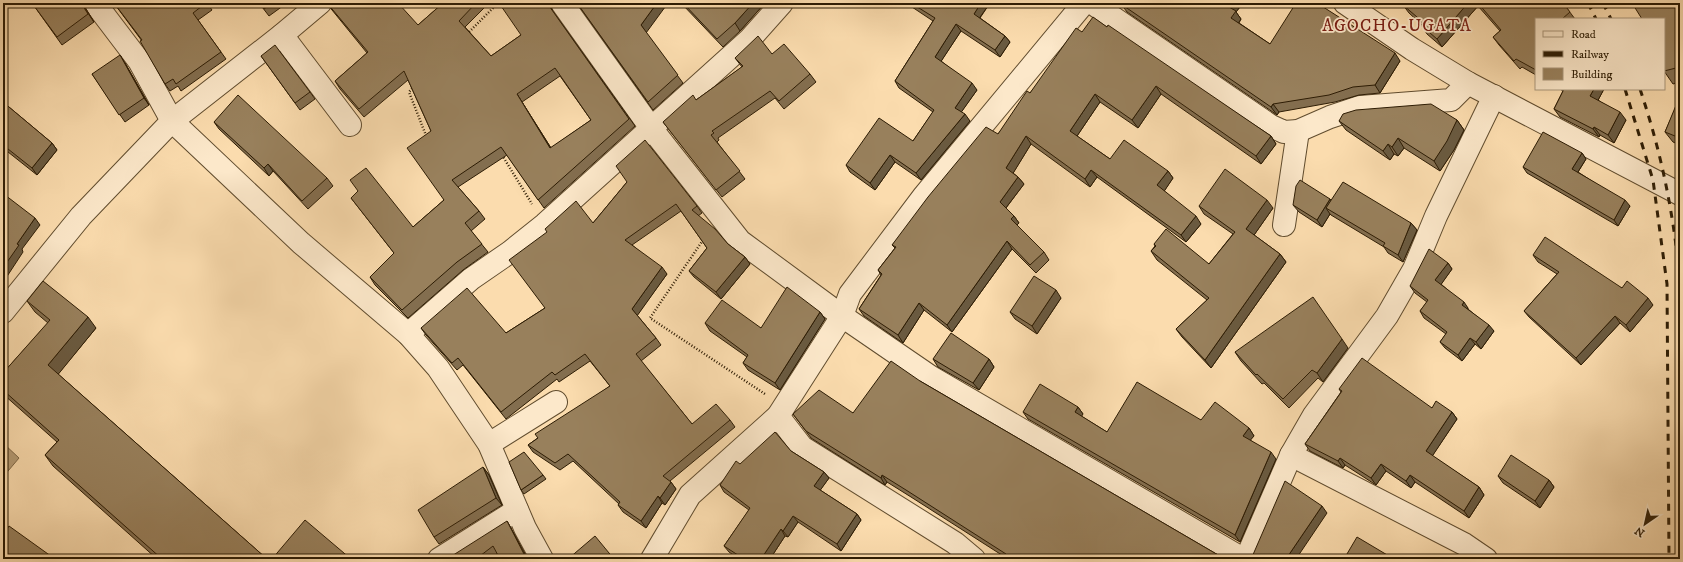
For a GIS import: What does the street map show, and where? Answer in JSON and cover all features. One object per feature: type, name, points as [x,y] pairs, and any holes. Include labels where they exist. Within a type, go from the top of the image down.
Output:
[{"type":"street","points":[[95,3],[139,61],[172,121],[301,243],[408,334],[438,368],[489,444],[517,510],[542,559]]},
{"type":"street","points":[[4,310],[81,216],[172,121],[282,35],[320,3]]},
{"type":"street","points":[[562,3],[651,128],[740,241],[842,316],[931,377],[1243,559]]},
{"type":"street","points":[[408,334],[471,280],[510,252],[544,224],[749,40],[782,3]]},
{"type":"street","points":[[652,559],[690,495],[778,416],[842,316],[850,294],[923,197],[1084,3]]},
{"type":"street","points":[[1092,3],[1271,126],[1284,132],[1298,131],[1330,117],[1360,107],[1451,100],[1468,83]]},
{"type":"street","points":[[1344,3],[1412,49],[1468,83],[1680,194]]},
{"type":"street","points":[[282,35],[350,126]]},
{"type":"street","points":[[1246,559],[1291,455],[1314,414],[1387,316],[1414,269],[1440,209],[1494,96]]},
{"type":"street","points":[[1284,225],[1298,131]]},
{"type":"street","points":[[489,444],[556,402]]},
{"type":"street","points":[[778,416],[802,446],[955,543],[974,559]]},
{"type":"street","points":[[1291,455],[1464,544],[1486,559]]},
{"type":"street","points":[[439,559],[517,510]]},
{"type":"path","points":[[464,36],[498,3]]},
{"type":"path","points":[[420,80],[409,92],[428,139]]},
{"type":"path","points":[[499,151],[544,224]]},
{"type":"path","points":[[719,216],[650,318],[771,398],[778,416]]},
{"type":"shaded area","points":[[3,443],[19,458],[3,477]]},
{"type":"building","points":[[32,3],[81,3],[88,14],[57,37]]},
{"type":"building","points":[[114,3],[206,3],[193,13],[221,52],[176,84],[173,79],[165,84],[140,41],[142,40]]},
{"type":"building","points":[[259,3],[272,3],[264,9]]},
{"type":"building","points":[[327,3],[398,3],[418,25],[443,3],[476,3],[459,21],[491,56],[521,35],[499,3],[547,3],[629,119],[538,200],[501,147],[452,180],[479,211],[465,223],[482,244],[457,262],[402,310],[370,277],[394,253],[351,198],[358,191],[350,180],[366,168],[413,227],[444,200],[407,148],[431,131],[404,71],[359,109],[335,81],[368,52]],"holes":[[[555,68],[591,120],[550,148],[517,94]]]},
{"type":"building","points":[[577,3],[657,3],[641,25],[678,75],[648,102]]},
{"type":"building","points":[[683,3],[753,3],[735,23],[717,39]]},
{"type":"building","points":[[911,3],[981,3],[974,14],[1005,36],[995,50],[956,24],[935,57],[972,83],[955,108],[965,114],[916,173],[890,155],[870,183],[846,165],[879,118],[913,141],[934,110],[895,81],[935,18]]},
{"type":"building","points":[[1232,3],[1229,7],[1236,11],[1231,18],[1270,44],[1296,3],[1317,3],[1395,53],[1375,85],[1353,87],[1329,95],[1273,104],[1271,107],[1121,4]]},
{"type":"building","points":[[1405,3],[1468,3],[1437,39],[1422,26],[1424,23],[1403,5]]},
{"type":"building","points":[[1478,3],[1563,3],[1570,12],[1563,18],[1535,18],[1535,69],[1516,59],[1514,61],[1493,37],[1501,30]]},
{"type":"building","points":[[1632,3],[1680,3],[1680,67],[1665,71],[1665,18],[1641,18]]},
{"type":"building","points":[[1093,17],[1107,27],[1108,25],[1271,136],[1256,156],[1156,86],[1132,120],[1095,94],[1070,131],[1110,159],[1124,140],[1168,171],[1157,185],[1196,216],[1181,235],[1091,170],[1085,179],[1026,136],[1006,168],[1018,177],[1000,202],[1014,216],[1011,219],[1044,252],[1030,265],[1007,241],[947,325],[919,303],[898,335],[859,309],[882,274],[878,270],[896,247],[892,245],[928,197],[986,127],[998,134],[1027,91],[1030,93],[1076,28],[1082,32]]},
{"type":"building","points":[[758,36],[772,54],[784,44],[810,74],[779,101],[770,91],[712,131],[714,133],[711,135],[740,171],[716,190],[663,122],[693,95],[696,100],[743,66],[735,58]]},
{"type":"building","points":[[275,45],[310,92],[295,103],[261,56]]},
{"type":"building","points":[[120,55],[144,98],[119,115],[92,74]]},
{"type":"building","points":[[1564,90],[1593,90],[1590,96],[1620,112],[1608,135],[1554,109]]},
{"type":"building","points":[[238,95],[327,178],[302,201],[268,164],[264,168],[214,122]]},
{"type":"building","points":[[1680,98],[1680,138],[1665,132]]},
{"type":"building","points":[[3,102],[52,143],[32,168],[3,145]]},
{"type":"building","points":[[1431,104],[1457,120],[1447,141],[1434,161],[1398,138],[1392,147],[1388,144],[1383,151],[1339,121],[1343,114],[1356,110]]},
{"type":"building","points":[[1543,132],[1582,153],[1572,169],[1625,200],[1614,220],[1523,167]]},
{"type":"building","points":[[645,140],[697,206],[692,210],[715,229],[728,244],[745,257],[716,292],[689,271],[707,248],[676,204],[625,240],[662,267],[632,309],[656,338],[636,354],[692,424],[716,404],[730,420],[663,476],[671,482],[660,498],[658,496],[641,521],[618,505],[620,502],[568,454],[555,463],[528,445],[538,438],[535,434],[610,386],[585,354],[555,375],[552,372],[501,412],[458,358],[452,363],[421,328],[467,288],[506,333],[545,308],[509,260],[547,232],[545,229],[576,201],[593,223],[627,182],[616,166]]},
{"type":"building","points":[[1225,169],[1267,200],[1246,229],[1280,254],[1205,360],[1176,329],[1209,298],[1151,251],[1156,246],[1154,244],[1166,229],[1209,264],[1235,232],[1199,206]]},
{"type":"building","points":[[1300,180],[1330,199],[1317,220],[1293,205],[1296,186]]},
{"type":"building","points":[[1343,182],[1411,223],[1398,255],[1383,246],[1385,243],[1326,208]]},
{"type":"building","points":[[5,195],[35,218],[3,268],[3,198]]},
{"type":"building","points":[[1545,237],[1622,288],[1627,281],[1648,298],[1626,325],[1615,316],[1576,358],[1524,311],[1559,272],[1533,255]]},
{"type":"building","points":[[1429,249],[1448,263],[1435,280],[1464,302],[1462,305],[1489,325],[1476,342],[1470,338],[1458,355],[1440,342],[1447,332],[1420,311],[1428,300],[1410,286]]},
{"type":"building","points":[[1034,276],[1056,290],[1032,326],[1010,312]]},
{"type":"building","points":[[43,281],[88,317],[48,365],[267,559],[162,559],[45,455],[59,440],[3,390],[3,373],[50,320],[27,301]]},
{"type":"building","points":[[787,287],[820,312],[775,383],[743,363],[748,355],[705,323],[722,300],[761,328]]},
{"type":"building","points":[[1313,297],[1342,339],[1317,373],[1312,370],[1283,399],[1257,374],[1256,375],[1235,352]]},
{"type":"building","points":[[951,333],[989,359],[973,383],[933,359]]},
{"type":"building","points":[[1362,358],[1432,408],[1436,401],[1452,412],[1426,451],[1479,487],[1464,511],[1410,475],[1406,481],[1381,464],[1371,478],[1340,458],[1338,461],[1305,444],[1342,391],[1339,389]]},
{"type":"building","points":[[891,361],[920,381],[1225,559],[1011,559],[1006,554],[882,475],[881,478],[806,431],[793,414],[819,390],[853,413]]},
{"type":"building","points":[[1137,382],[1201,420],[1215,402],[1249,428],[1243,436],[1271,452],[1235,535],[1023,412],[1040,384],[1078,407],[1075,412],[1107,432]]},
{"type":"building","points":[[775,432],[791,451],[824,472],[814,486],[857,514],[837,544],[793,516],[783,531],[781,529],[761,559],[744,559],[724,546],[750,508],[720,485],[736,461],[740,464]]},
{"type":"building","points":[[524,452],[543,475],[521,490],[509,462]]},
{"type":"building","points":[[1511,455],[1549,480],[1535,501],[1498,476]]},
{"type":"building","points":[[483,467],[496,498],[434,537],[418,510]]},
{"type":"building","points":[[1285,481],[1322,506],[1286,559],[1251,559],[1252,557]]},
{"type":"building","points":[[305,520],[351,559],[272,559]]},
{"type":"building","points":[[507,521],[527,559],[500,559],[493,546],[476,559],[447,559]]},
{"type":"building","points":[[9,526],[55,559],[3,559],[3,535]]},
{"type":"building","points":[[595,536],[614,559],[568,559]]},
{"type":"building","points":[[1357,537],[1394,559],[1344,559]]},
{"type":"railway","points":[[1588,3],[1596,18]]},
{"type":"railway","points":[[1603,3],[1610,18]]},
{"type":"railway","points":[[1625,90],[1653,180],[1667,284],[1669,559]]},
{"type":"railway","points":[[1640,90],[1655,137],[1666,183],[1674,230],[1680,280]]},
{"type":"district","name":"AGOCHO-UGATA","points":[[1397,25]]}]
